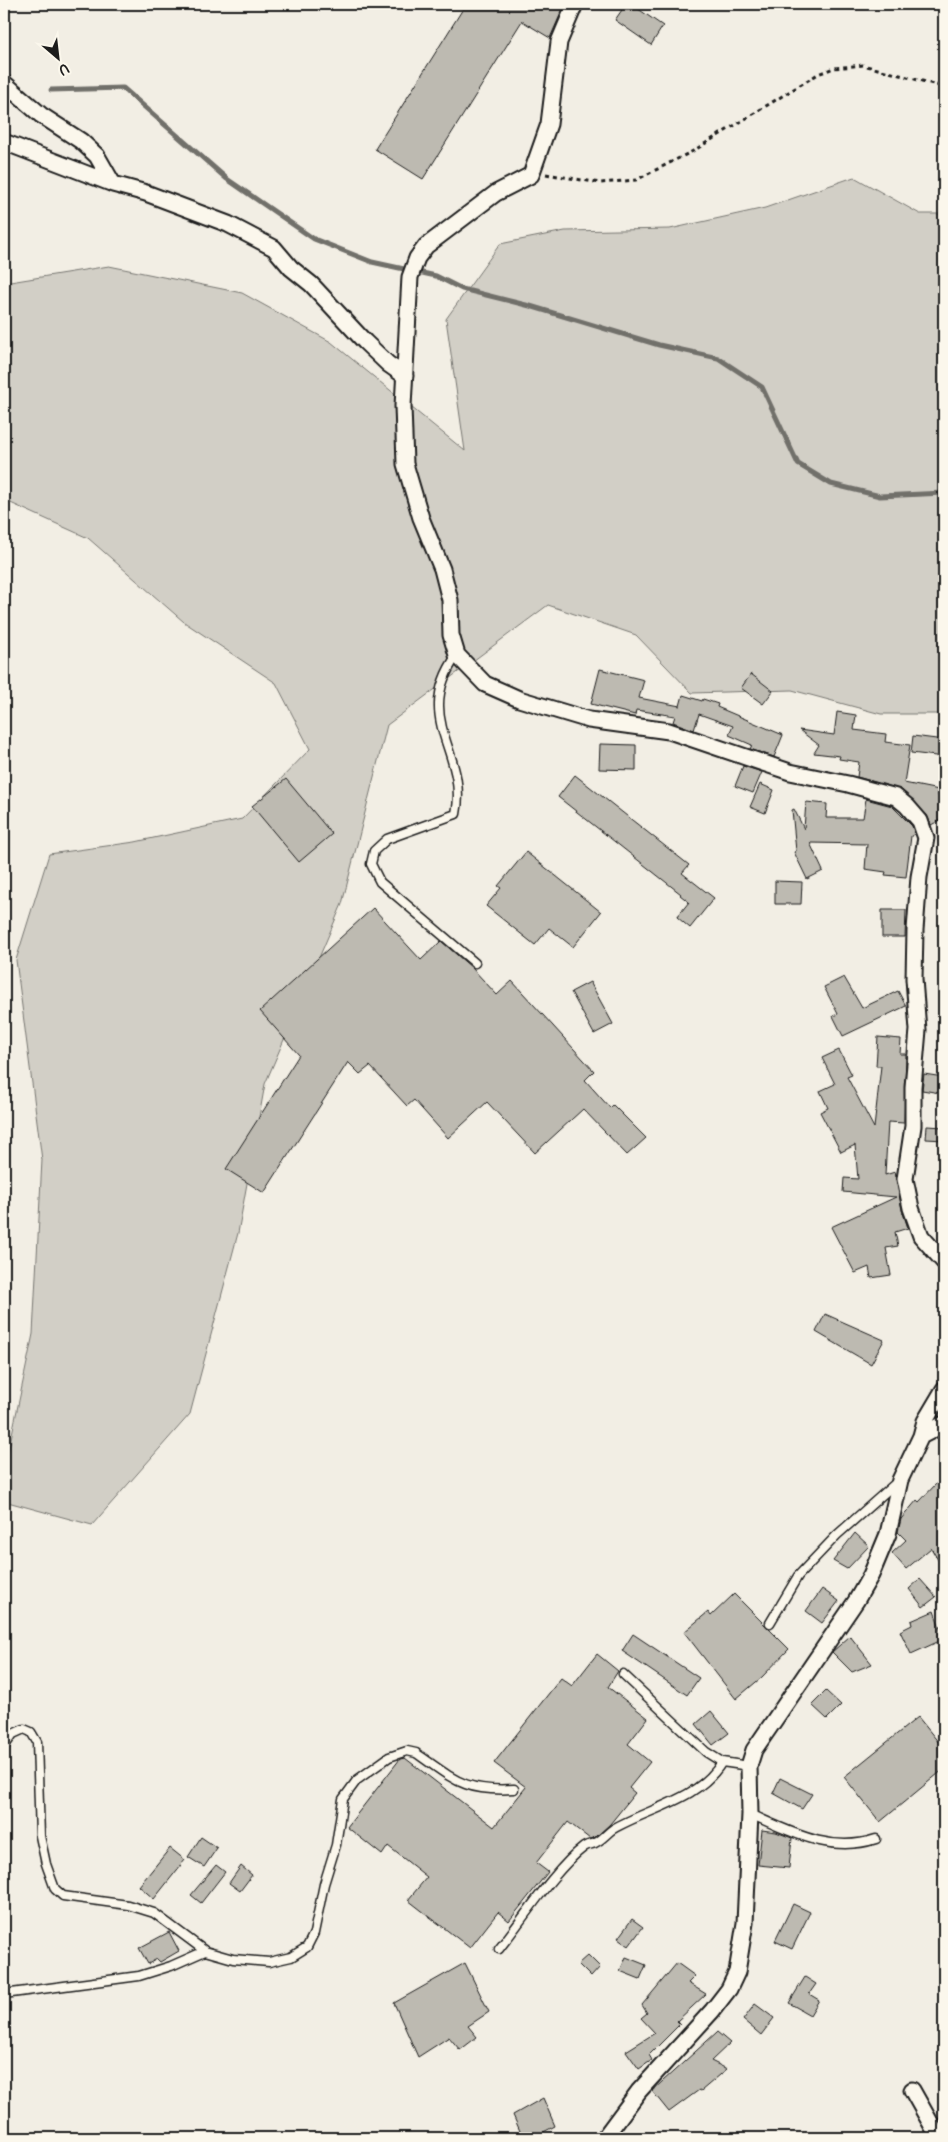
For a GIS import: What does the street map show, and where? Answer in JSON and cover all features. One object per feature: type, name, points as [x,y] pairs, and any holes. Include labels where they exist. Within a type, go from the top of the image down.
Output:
[{"type":"street","points":[[575,4],[559,42],[549,124],[531,175],[496,193],[426,246],[417,258],[410,277],[403,406],[405,464],[421,518],[442,569],[450,600],[451,635],[457,655],[485,684],[518,699],[589,720],[669,731],[790,772],[848,784],[896,797],[920,821],[926,838],[919,877],[915,930],[914,979],[918,1030],[913,1087],[913,1126],[905,1179],[911,1208],[921,1236],[944,1262]]},
{"type":"street","points":[[4,84],[41,115],[81,141],[97,156],[113,184]]},
{"type":"street","points":[[4,142],[113,184],[146,193],[228,224],[274,248],[291,268],[311,284],[365,342],[388,364],[405,376]]},
{"type":"street","points":[[604,2138],[639,2091],[712,2011],[729,1989],[737,1972],[745,1922],[750,1814],[749,1766],[758,1743],[850,1610],[871,1575],[888,1534],[900,1480],[921,1436],[925,1421],[944,1389]]},
{"type":"street","points":[[921,1436],[943,1426]]},
{"type":"street","points":[[912,2090],[939,2138]]},
{"type":"lane","points":[[457,655],[445,672],[438,691],[439,718],[460,798],[456,814],[387,839],[374,851],[371,864],[380,882],[475,962]]},
{"type":"lane","points":[[770,1622],[798,1576],[837,1535],[900,1480]]},
{"type":"lane","points":[[623,1674],[706,1752],[722,1762],[749,1766]]},
{"type":"lane","points":[[4,1747],[13,1734],[24,1729],[31,1732],[37,1742],[40,1836],[46,1864],[55,1889],[63,1896],[128,1905],[154,1913],[204,1951],[233,1959],[269,1962],[291,1958],[306,1947],[314,1934],[324,1884],[336,1845],[343,1799],[357,1780],[389,1756],[407,1752],[416,1753],[461,1784],[491,1790],[514,1789]]},
{"type":"lane","points":[[499,1950],[570,1859],[587,1845],[595,1843],[614,1829],[679,1799],[703,1784],[716,1773],[722,1762]]},
{"type":"lane","points":[[750,1814],[812,1840],[847,1845],[876,1839]]},
{"type":"lane","points":[[4,1994],[139,1976],[171,1966],[204,1951]]},
{"type":"path","points":[[531,175],[550,173],[600,183],[636,180],[693,151],[818,74],[834,68],[864,65],[944,87]]},
{"type":"shaded area","points":[[854,177],[920,214],[944,214],[944,714],[881,714],[792,690],[692,693],[636,635],[548,605],[387,725],[342,904],[265,1084],[238,1233],[190,1414],[92,1525],[4,1501],[4,1472],[33,1334],[42,1160],[16,960],[49,854],[135,842],[242,819],[310,749],[276,683],[184,622],[88,538],[4,500],[4,283],[109,266],[242,293],[331,342],[465,451],[446,319],[500,244],[565,231],[670,229],[765,208]]},
{"type":"building","points":[[466,4],[565,4],[550,38],[522,21],[423,179],[375,149]]},
{"type":"building","points":[[626,4],[631,4],[663,26],[651,45],[615,20]]},
{"type":"building","points":[[600,669],[644,680],[639,698],[680,706],[683,695],[702,701],[703,699],[718,704],[717,707],[783,735],[774,757],[750,749],[752,745],[729,735],[733,726],[699,714],[694,730],[673,722],[675,716],[636,710],[635,715],[591,704]]},
{"type":"building","points":[[751,674],[773,691],[763,704],[741,688]]},
{"type":"building","points":[[837,712],[856,715],[854,730],[886,734],[885,742],[910,745],[904,783],[939,790],[938,796],[944,797],[944,818],[931,825],[927,815],[902,790],[857,777],[859,762],[839,759],[840,756],[814,753],[819,745],[799,730],[834,735]]},
{"type":"building","points":[[913,736],[944,740],[944,757],[911,753]]},
{"type":"building","points":[[600,744],[636,745],[636,770],[599,769]]},
{"type":"building","points":[[743,766],[762,772],[753,793],[735,786]]},
{"type":"building","points":[[575,775],[689,865],[682,873],[714,898],[690,928],[677,917],[689,902],[681,894],[558,797]]},
{"type":"building","points":[[286,779],[332,834],[299,862],[252,806]]},
{"type":"building","points":[[760,784],[774,790],[765,813],[750,807]]},
{"type":"building","points":[[866,799],[892,806],[912,826],[915,834],[911,836],[906,877],[885,875],[886,872],[865,869],[867,844],[810,843],[823,871],[807,879],[794,852],[796,851],[792,810],[794,809],[804,829],[806,802],[827,804],[826,818],[863,818]]},
{"type":"building","points":[[526,852],[601,912],[573,947],[549,928],[535,945],[486,906],[501,888],[498,886]]},
{"type":"building","points":[[775,881],[802,882],[801,904],[775,904]]},
{"type":"building","points":[[373,908],[421,960],[441,941],[472,968],[497,995],[512,981],[594,1071],[585,1080],[610,1108],[613,1105],[646,1138],[627,1155],[583,1109],[535,1153],[487,1102],[448,1138],[414,1100],[407,1106],[370,1066],[360,1074],[348,1062],[264,1193],[226,1169],[299,1055],[260,1011]]},
{"type":"building","points":[[882,910],[906,910],[905,937],[882,937]]},
{"type":"building","points":[[844,977],[862,1008],[898,991],[906,1006],[843,1036],[833,1016],[838,1014],[824,987]]},
{"type":"building","points":[[590,982],[613,1024],[594,1034],[571,992]]},
{"type":"building","points":[[878,1037],[901,1039],[900,1054],[906,1054],[904,1123],[888,1122],[885,1175],[895,1172],[902,1210],[908,1228],[895,1232],[898,1246],[886,1248],[891,1275],[871,1278],[869,1267],[855,1273],[831,1227],[896,1197],[843,1192],[844,1178],[858,1179],[855,1145],[841,1152],[820,1112],[828,1108],[820,1091],[835,1084],[822,1058],[839,1050],[852,1075],[847,1077],[874,1128],[881,1066],[876,1066]]},
{"type":"building","points":[[924,1074],[943,1077],[940,1093],[922,1090]]},
{"type":"building","points":[[927,1126],[944,1127],[944,1140],[926,1139]]},
{"type":"building","points":[[825,1314],[884,1340],[871,1364],[816,1332]]},
{"type":"building","points":[[937,1483],[944,1490],[944,1570],[931,1548],[906,1569],[892,1553],[906,1540],[898,1532],[901,1519],[917,1500],[919,1502]]},
{"type":"building","points":[[855,1533],[869,1546],[847,1569],[833,1561]]},
{"type":"building","points":[[920,1579],[936,1597],[923,1607],[909,1589]]},
{"type":"building","points":[[822,1589],[839,1601],[822,1623],[806,1611]]},
{"type":"building","points":[[734,1594],[789,1649],[762,1677],[736,1699],[684,1632],[708,1612],[711,1616]]},
{"type":"building","points":[[934,1611],[944,1639],[911,1654],[900,1631],[912,1625],[911,1621]]},
{"type":"building","points":[[633,1634],[699,1678],[687,1695],[622,1651]]},
{"type":"building","points":[[850,1636],[872,1664],[852,1672],[832,1652]]},
{"type":"building","points":[[597,1654],[618,1671],[608,1687],[648,1718],[628,1744],[650,1762],[629,1788],[635,1793],[610,1824],[597,1836],[590,1839],[568,1822],[536,1863],[548,1872],[509,1921],[498,1912],[470,1948],[408,1900],[427,1877],[388,1846],[382,1855],[347,1827],[400,1759],[405,1758],[494,1827],[526,1787],[494,1763],[561,1678],[572,1686]]},
{"type":"building","points":[[826,1691],[841,1705],[827,1719],[812,1705]]},
{"type":"building","points":[[711,1711],[729,1733],[713,1745],[696,1724]]},
{"type":"building","points":[[918,1717],[944,1749],[944,1769],[880,1822],[844,1777]]},
{"type":"building","points":[[780,1778],[812,1794],[802,1809],[773,1793]]},
{"type":"building","points":[[762,1830],[776,1832],[792,1838],[789,1868],[758,1865]]},
{"type":"building","points":[[201,1837],[217,1848],[204,1867],[188,1857]]},
{"type":"building","points":[[170,1848],[185,1860],[154,1899],[139,1886]]},
{"type":"building","points":[[216,1865],[225,1872],[201,1903],[191,1895]]},
{"type":"building","points":[[241,1866],[252,1875],[240,1891],[229,1883]]},
{"type":"building","points":[[793,1904],[810,1912],[792,1949],[775,1941]]},
{"type":"building","points":[[632,1919],[643,1927],[629,1946],[618,1938]]},
{"type":"building","points":[[169,1932],[179,1951],[160,1962],[157,1959],[148,1964],[139,1948]]},
{"type":"building","points":[[588,1955],[600,1967],[591,1977],[578,1964]]},
{"type":"building","points":[[626,1957],[646,1965],[640,1979],[620,1971]]},
{"type":"building","points":[[465,1963],[489,2012],[468,2026],[477,2037],[460,2050],[449,2037],[418,2057],[394,2003]]},
{"type":"building","points":[[677,1963],[695,1976],[688,1983],[706,1994],[677,2021],[680,2024],[649,2055],[652,2060],[639,2069],[626,2051],[655,2033],[641,2018],[647,2013],[642,2005]]},
{"type":"building","points":[[805,1977],[816,1984],[809,1994],[819,2000],[810,2015],[789,2003]]},
{"type":"building","points":[[755,2004],[774,2018],[761,2035],[743,2020]]},
{"type":"building","points":[[717,2032],[730,2043],[711,2061],[727,2069],[701,2091],[699,2090],[669,2112],[652,2091]]},
{"type":"building","points":[[543,2098],[555,2126],[532,2138],[523,2138],[513,2115]]},
{"type":"waterway","points":[[51,90],[123,88],[227,179],[314,239],[372,262],[436,276],[462,289],[530,306],[659,345],[718,358],[762,387],[798,464],[831,484],[880,496],[944,493]]}]
